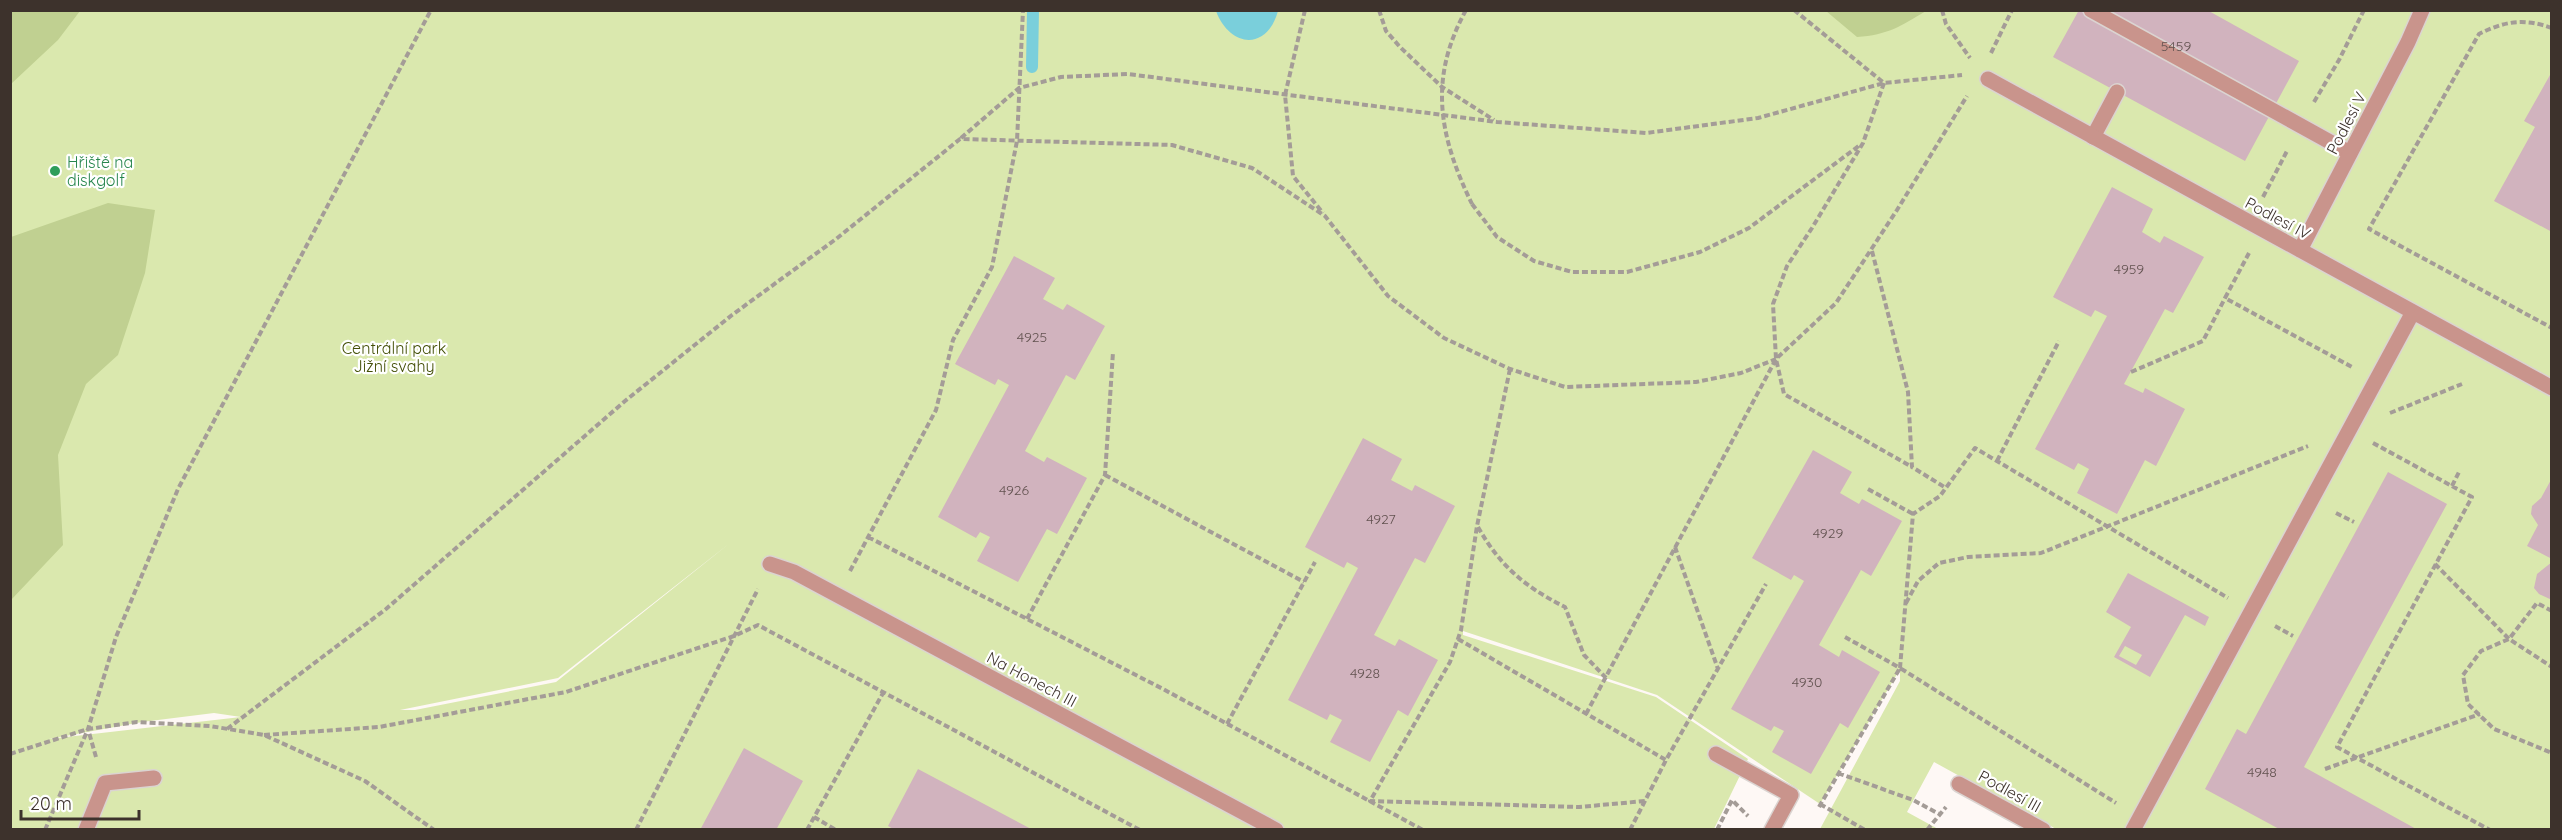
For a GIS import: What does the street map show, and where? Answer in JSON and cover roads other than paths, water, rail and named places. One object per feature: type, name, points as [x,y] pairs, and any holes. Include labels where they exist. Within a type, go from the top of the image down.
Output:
[{"type":"street","points":[[2091,10],[2350,153]]},
{"type":"street","name":"Podlesí V","points":[[2300,250],[2408,42],[2422,10]]},
{"type":"street","name":"Podlesí IV","points":[[1984,76],[2552,388]]},
{"type":"street","points":[[2093,137],[2116,92]]},
{"type":"street","points":[[2137,824],[2413,312]]},
{"type":"street","name":"Na Honech III","points":[[770,564],[794,572],[1276,830]]},
{"type":"street","points":[[1716,754],[1791,795],[1772,830]]},
{"type":"street","points":[[86,830],[105,783],[154,778]]},
{"type":"street","name":"Podlesí III","points":[[1959,784],[2043,830]]},
{"type":"water","points":[[1216,10],[1278,11],[1273,24],[1266,33],[1248,40],[1239,38],[1230,32],[1222,23]]},
{"type":"waterway","points":[[1032,67],[1033,10]]},
{"type":"place","name":"Hřiště na diskgolf","points":[[55,171]]},
{"type":"park label","name":"Centrální park Jižní svahy","points":[[394,357]]}]
